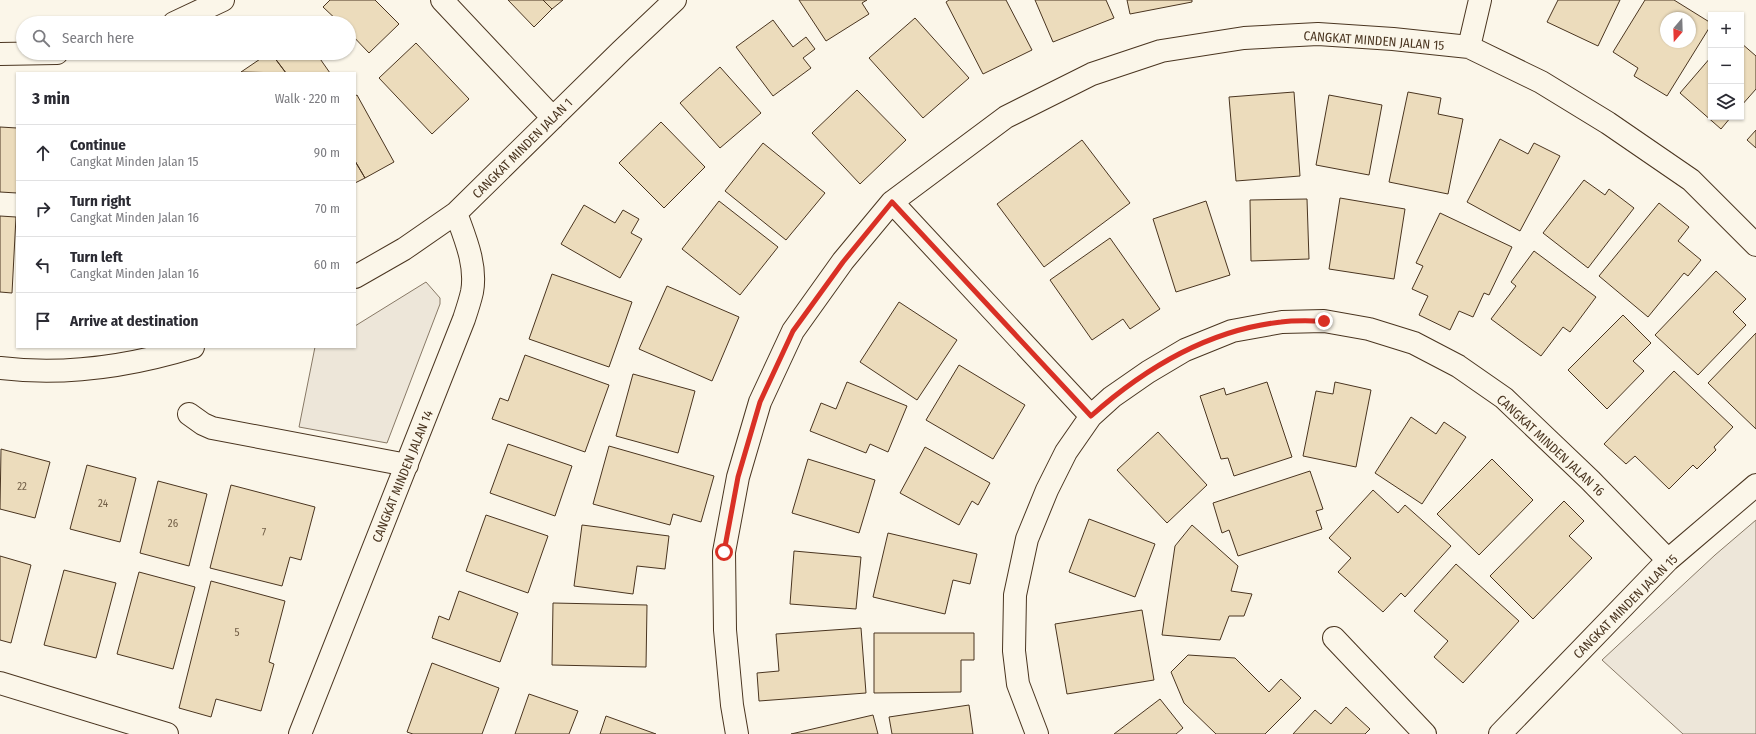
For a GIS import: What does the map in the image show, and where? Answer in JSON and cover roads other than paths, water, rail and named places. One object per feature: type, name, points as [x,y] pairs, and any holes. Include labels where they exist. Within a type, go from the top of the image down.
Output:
[{"type":"street","points":[[189,16],[222,0]]},
{"type":"street","points":[[442,0],[553,118]]},
{"type":"street","name":"CANGKAT MINDEN JALAN 1","points":[[356,276],[404,249],[456,213],[675,0]]},
{"type":"street","points":[[1469,47],[1480,0]]},
{"type":"street","name":"CANGKAT MINDEN JALAN 15","points":[[737,734],[732,705],[725,630],[724,552],[738,477],[760,402],[793,331],[843,262],[892,202],[1006,117],[1092,74],[1162,51],[1244,38],[1318,34],[1393,39],[1469,47],[1541,82],[1608,123],[1691,180],[1756,244]]},
{"type":"street","points":[[0,54],[16,54]]},
{"type":"street","points":[[892,202],[1091,416]]},
{"type":"street","name":"CANGKAT MINDEN JALAN 14","points":[[300,734],[464,319],[472,291],[472,270],[468,245],[456,213]]},
{"type":"street","name":"CANGKAT MINDEN JALAN 16","points":[[1037,734],[1018,684],[1014,651],[1015,594],[1027,539],[1047,490],[1066,452],[1091,416],[1112,397],[1148,372],[1185,350],[1232,331],[1282,322],[1324,321],[1369,329],[1414,343],[1458,366],[1504,398],[1590,480],[1668,560]]},
{"type":"street","points":[[0,368],[68,371],[120,365],[189,348]]},
{"type":"street","points":[[189,414],[203,424],[212,428],[407,465]]},
{"type":"street","name":"CANGKAT MINDEN JALAN 15","points":[[1500,734],[1668,560],[1756,485]]},
{"type":"street","points":[[1334,638],[1425,734]]},
{"type":"street","points":[[0,683],[167,734]]}]
